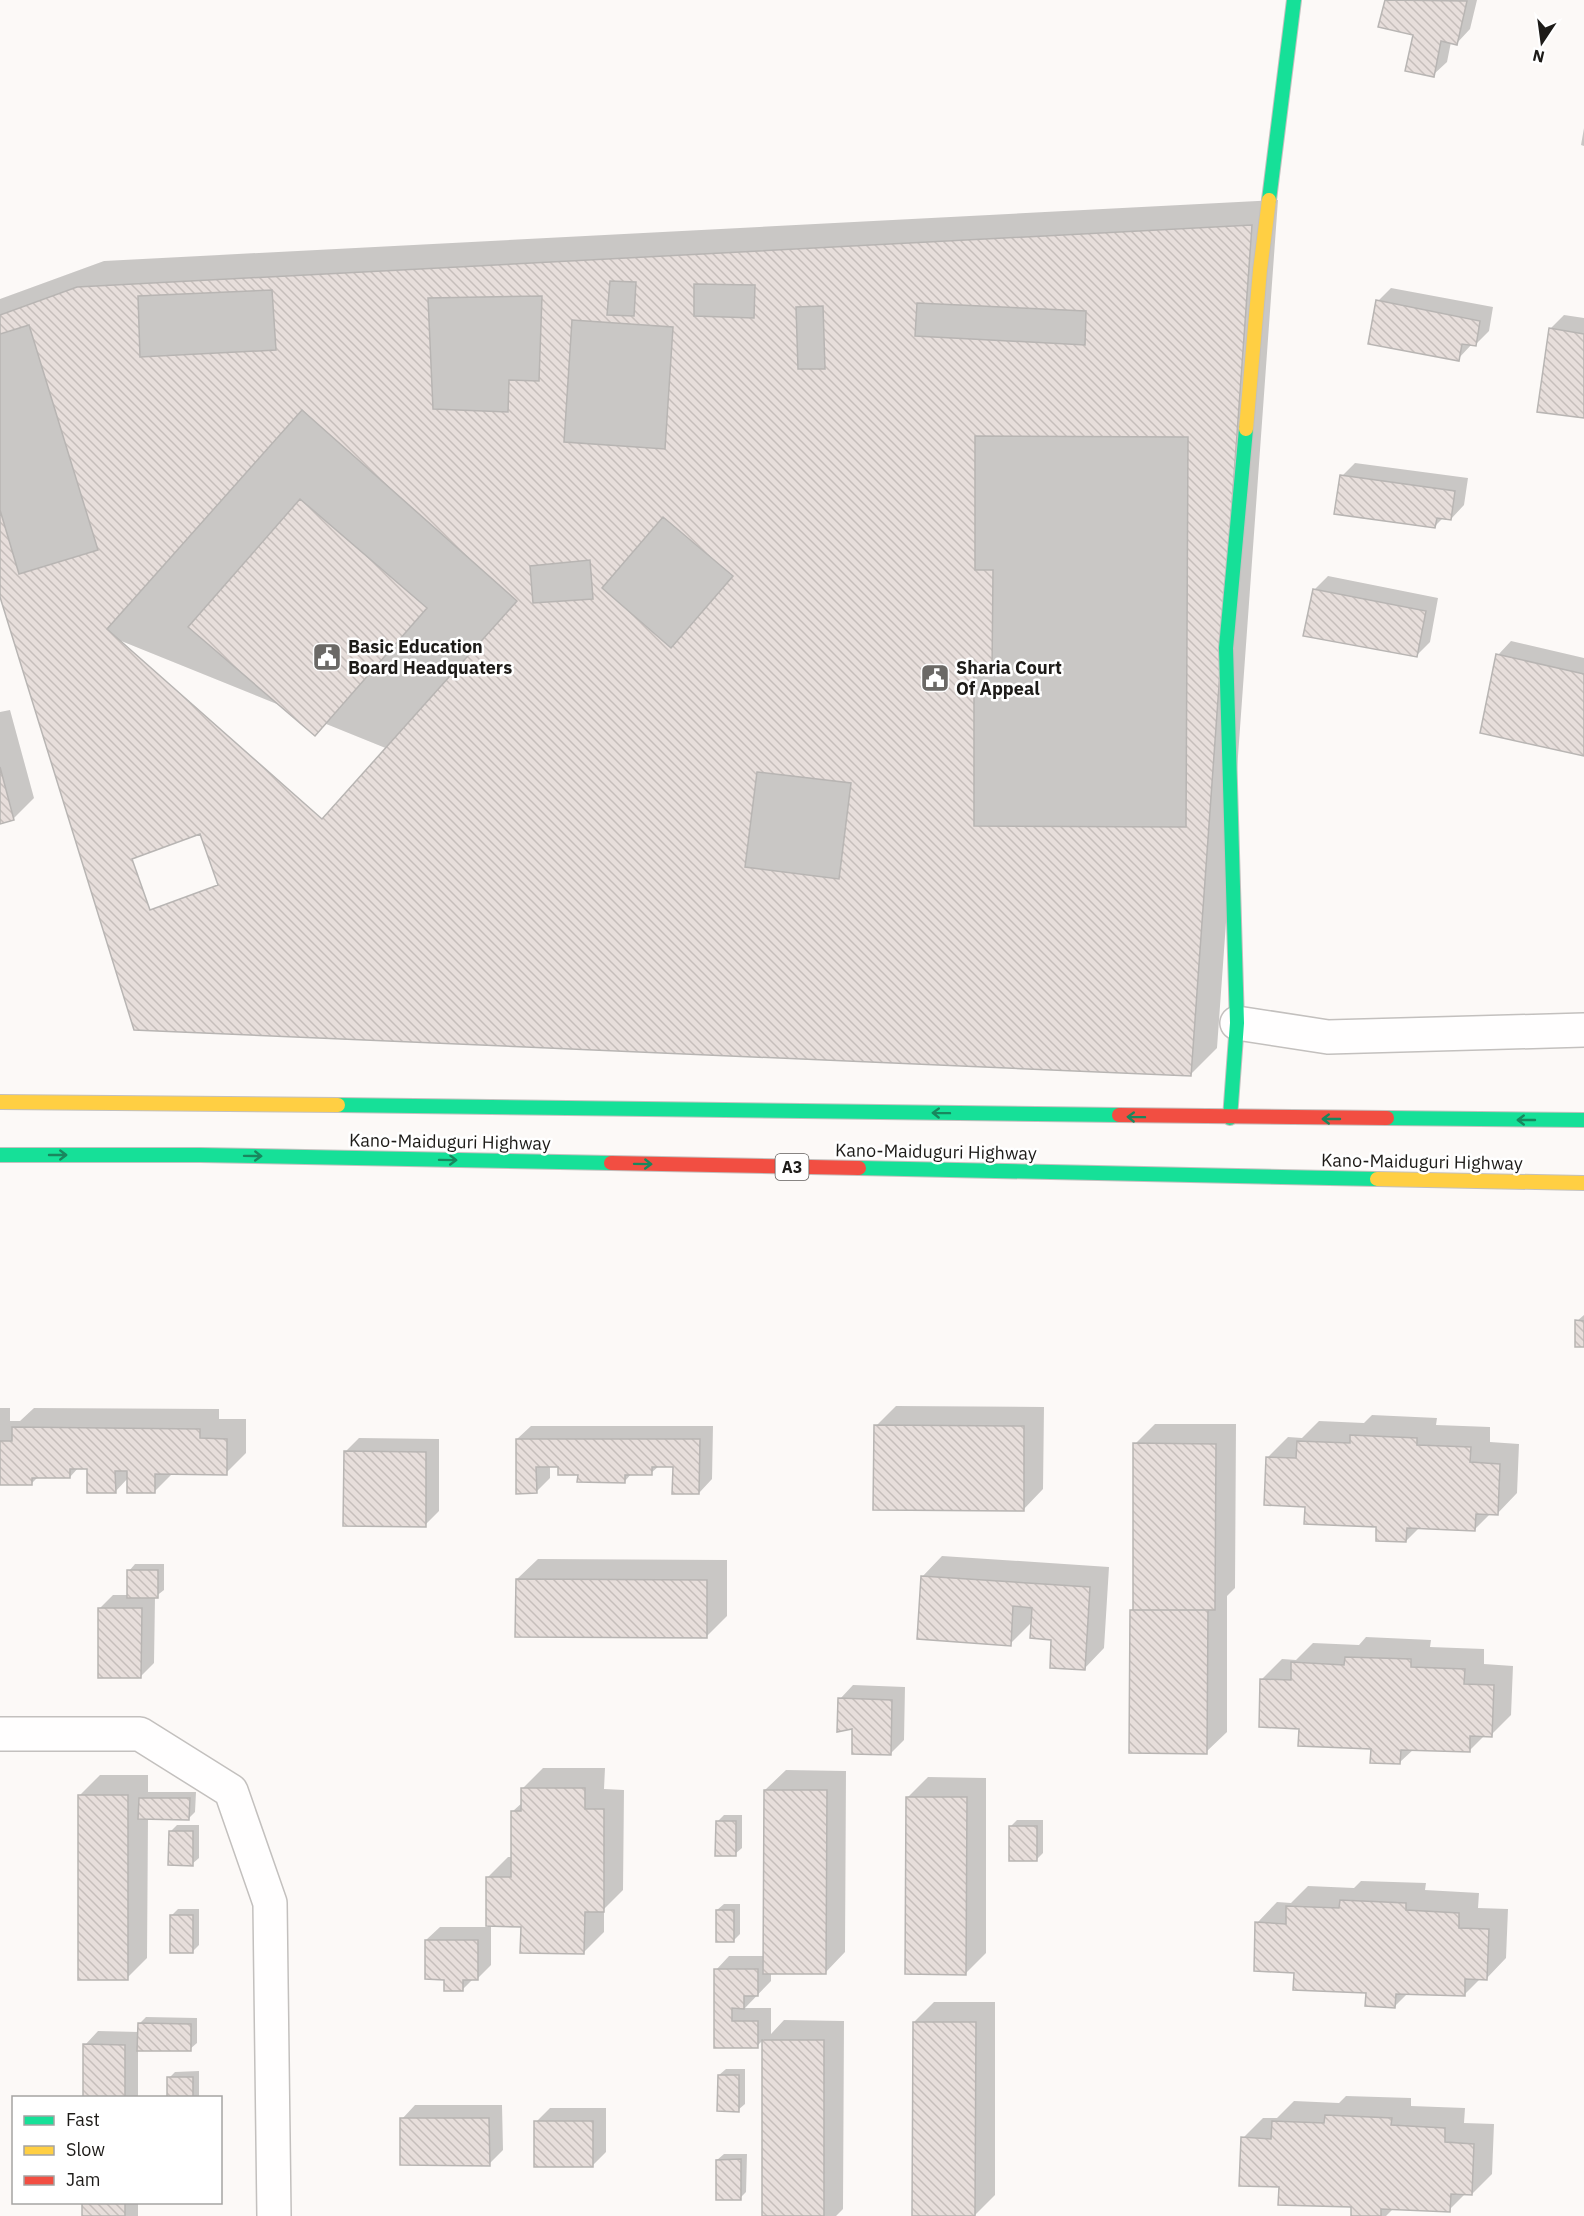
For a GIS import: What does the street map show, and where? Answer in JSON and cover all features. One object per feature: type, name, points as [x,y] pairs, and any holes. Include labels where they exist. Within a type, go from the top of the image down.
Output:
[{"type":"main road","points":[[1230,1118],[1237,1023],[1226,648],[1260,270],[1294,0]]},
{"type":"main road","name":"Kano-Maiduguri Highway","points":[[0,1102],[543,1107],[1230,1118],[1584,1120]]},
{"type":"main road","name":"Kano-Maiduguri Highway","points":[[2,1156],[200,1155],[1584,1183]]},
{"type":"street","points":[[1237,1023],[1328,1037],[1584,1030]]},
{"type":"street","points":[[0,1734],[140,1734],[231,1791],[270,1902],[274,2216]]},
{"type":"building","points":[[1385,0],[1467,1],[1457,45],[1441,41],[1434,77],[1405,71],[1413,35],[1378,27]]},
{"type":"building","points":[[1252,225],[1191,1076],[134,1030],[0,597],[0,315],[77,287]]},
{"type":"building","points":[[610,281],[636,282],[634,316],[607,315]]},
{"type":"building","points":[[694,284],[755,285],[754,318],[694,316]]},
{"type":"building","points":[[272,290],[276,350],[140,357],[138,296]]},
{"type":"building","points":[[542,296],[539,381],[509,380],[508,412],[433,409],[428,298]]},
{"type":"building","points":[[1376,300],[1480,321],[1476,346],[1462,344],[1459,361],[1368,344]]},
{"type":"building","points":[[917,303],[1086,311],[1085,345],[915,336]]},
{"type":"building","points":[[823,306],[825,369],[798,369],[796,307]]},
{"type":"building","points":[[572,320],[673,327],[665,449],[564,442]]},
{"type":"building","points":[[29,325],[98,550],[19,574],[0,510],[0,334]]},
{"type":"building","points":[[1549,328],[1584,334],[1584,418],[1537,412]]},
{"type":"building","points":[[302,410],[517,601],[322,819],[107,629]],"holes":[[[300,499],[427,608],[315,736],[188,627]]]},
{"type":"building","points":[[975,436],[1188,437],[1186,827],[974,826],[974,671],[992,672],[993,570],[975,570]]},
{"type":"building","points":[[1340,475],[1455,491],[1451,520],[1437,518],[1435,528],[1334,514]]},
{"type":"building","points":[[663,517],[733,576],[671,648],[602,588]]},
{"type":"building","points":[[590,560],[593,599],[533,603],[530,566]]},
{"type":"building","points":[[1313,589],[1426,611],[1417,657],[1303,636]]},
{"type":"building","points":[[1496,654],[1584,674],[1584,756],[1480,733]]},
{"type":"building","points":[[0,767],[14,820],[0,824]]},
{"type":"building","points":[[757,772],[851,783],[839,879],[745,867]]},
{"type":"building","points":[[200,834],[218,885],[150,910],[132,859]]},
{"type":"building","points":[[1575,1320],[1584,1321],[1584,1347],[1575,1347]]},
{"type":"building","points":[[874,1425],[1024,1426],[1024,1511],[873,1510]]},
{"type":"building","points":[[12,1427],[200,1429],[200,1438],[227,1439],[227,1475],[155,1474],[155,1493],[127,1493],[127,1471],[115,1471],[116,1493],[87,1493],[87,1469],[70,1469],[70,1478],[32,1478],[32,1485],[0,1485],[0,1441],[12,1441]]},
{"type":"building","points":[[1350,1435],[1417,1438],[1417,1445],[1471,1447],[1470,1462],[1500,1464],[1498,1515],[1476,1514],[1475,1531],[1407,1528],[1406,1542],[1376,1541],[1376,1527],[1304,1524],[1305,1507],[1264,1505],[1266,1457],[1296,1458],[1297,1441],[1350,1443]]},
{"type":"building","points":[[516,1439],[700,1439],[699,1494],[672,1494],[673,1467],[652,1467],[652,1475],[625,1475],[625,1483],[577,1482],[578,1475],[558,1475],[558,1467],[536,1467],[537,1493],[516,1494]]},
{"type":"building","points":[[1133,1443],[1216,1444],[1215,1610],[1133,1610]]},
{"type":"building","points":[[344,1451],[426,1452],[426,1527],[343,1526]]},
{"type":"building","points":[[127,1570],[158,1570],[158,1598],[127,1598]]},
{"type":"building","points":[[921,1576],[1090,1587],[1085,1670],[1050,1668],[1051,1640],[1030,1638],[1032,1608],[1013,1606],[1011,1646],[917,1639]]},
{"type":"building","points":[[516,1579],[707,1580],[707,1638],[515,1637]]},
{"type":"building","points":[[98,1608],[142,1608],[141,1678],[98,1678]]},
{"type":"building","points":[[1130,1610],[1208,1610],[1207,1754],[1129,1753]]},
{"type":"building","points":[[1345,1657],[1411,1659],[1411,1667],[1465,1669],[1464,1684],[1494,1685],[1492,1737],[1470,1736],[1470,1752],[1401,1750],[1400,1764],[1370,1763],[1371,1749],[1298,1746],[1299,1729],[1259,1727],[1260,1679],[1291,1680],[1291,1662],[1344,1665]]},
{"type":"building","points":[[838,1698],[892,1700],[891,1755],[852,1754],[852,1729],[837,1732]]},
{"type":"building","points":[[521,1788],[585,1788],[585,1809],[604,1809],[604,1912],[585,1912],[584,1954],[520,1953],[521,1927],[486,1926],[486,1877],[511,1877],[511,1811],[521,1811]]},
{"type":"building","points":[[764,1790],[827,1790],[826,1974],[763,1974]]},
{"type":"building","points":[[78,1795],[128,1795],[128,1980],[78,1980]]},
{"type":"building","points":[[906,1797],[967,1797],[966,1975],[905,1974]]},
{"type":"building","points":[[139,1798],[190,1798],[189,1820],[138,1819]]},
{"type":"building","points":[[716,1821],[736,1821],[736,1856],[715,1856]]},
{"type":"building","points":[[1009,1826],[1037,1826],[1037,1861],[1009,1861]]},
{"type":"building","points":[[169,1831],[193,1831],[193,1866],[168,1865]]},
{"type":"building","points":[[1340,1900],[1406,1903],[1406,1910],[1459,1913],[1459,1928],[1489,1929],[1487,1980],[1465,1979],[1465,1996],[1396,1994],[1395,2008],[1365,2006],[1366,1993],[1293,1990],[1294,1973],[1254,1971],[1255,1922],[1286,1924],[1286,1906],[1339,1908]]},
{"type":"building","points":[[716,1910],[734,1910],[734,1942],[716,1942]]},
{"type":"building","points":[[170,1915],[193,1915],[193,1953],[170,1953]]},
{"type":"building","points":[[425,1940],[478,1940],[478,1980],[463,1980],[463,1991],[444,1991],[444,1980],[425,1979]]},
{"type":"building","points":[[714,1969],[758,1969],[758,1996],[744,1996],[744,2009],[732,2008],[732,2021],[758,2021],[758,2048],[714,2048]]},
{"type":"building","points":[[913,2022],[976,2022],[975,2216],[912,2216]]},
{"type":"building","points":[[138,2023],[191,2024],[191,2051],[137,2051]]},
{"type":"building","points":[[762,2040],[824,2040],[824,2216],[762,2216]]},
{"type":"building","points":[[83,2044],[125,2045],[125,2096],[83,2096]]},
{"type":"building","points":[[718,2075],[739,2075],[739,2112],[717,2111]]},
{"type":"building","points":[[167,2077],[193,2077],[193,2096],[167,2096]]},
{"type":"building","points":[[1325,2115],[1392,2118],[1391,2125],[1445,2128],[1445,2142],[1474,2144],[1472,2195],[1451,2194],[1450,2212],[1381,2209],[1381,2216],[1351,2216],[1351,2207],[1278,2205],[1279,2187],[1239,2186],[1241,2137],[1271,2139],[1272,2121],[1324,2123]]},
{"type":"building","points":[[400,2118],[489,2118],[490,2166],[400,2165]]},
{"type":"building","points":[[534,2121],[593,2121],[593,2167],[534,2167]]},
{"type":"building","points":[[741,2159],[741,2200],[716,2200],[716,2160]]},
{"type":"building","points":[[82,2204],[125,2204],[125,2216],[82,2216]]},
{"type":"traffic: fast","points":[[1269,200],[1294,0]]},
{"type":"traffic: fast","points":[[1230,1118],[1237,1023],[1226,648],[1246,429]]},
{"type":"traffic: fast","points":[[338,1105],[1119,1115]]},
{"type":"traffic: fast","points":[[1387,1118],[1584,1120]]},
{"type":"traffic: fast","points":[[0,1155],[200,1155],[611,1163]]},
{"type":"traffic: fast","points":[[859,1168],[1377,1179]]},
{"type":"traffic: slow","points":[[1246,429],[1260,270],[1269,200]]},
{"type":"traffic: slow","points":[[0,1102],[338,1105]]},
{"type":"traffic: slow","points":[[1377,1179],[1584,1183]]},
{"type":"traffic: jam","points":[[1119,1115],[1387,1118]]},
{"type":"traffic: jam","points":[[611,1163],[859,1168]]},
{"type":"place","name":"Basic Education Board Headquaters","points":[[327,657]]},
{"type":"place","name":"Sharia Court Of Appeal","points":[[935,678]]}]
